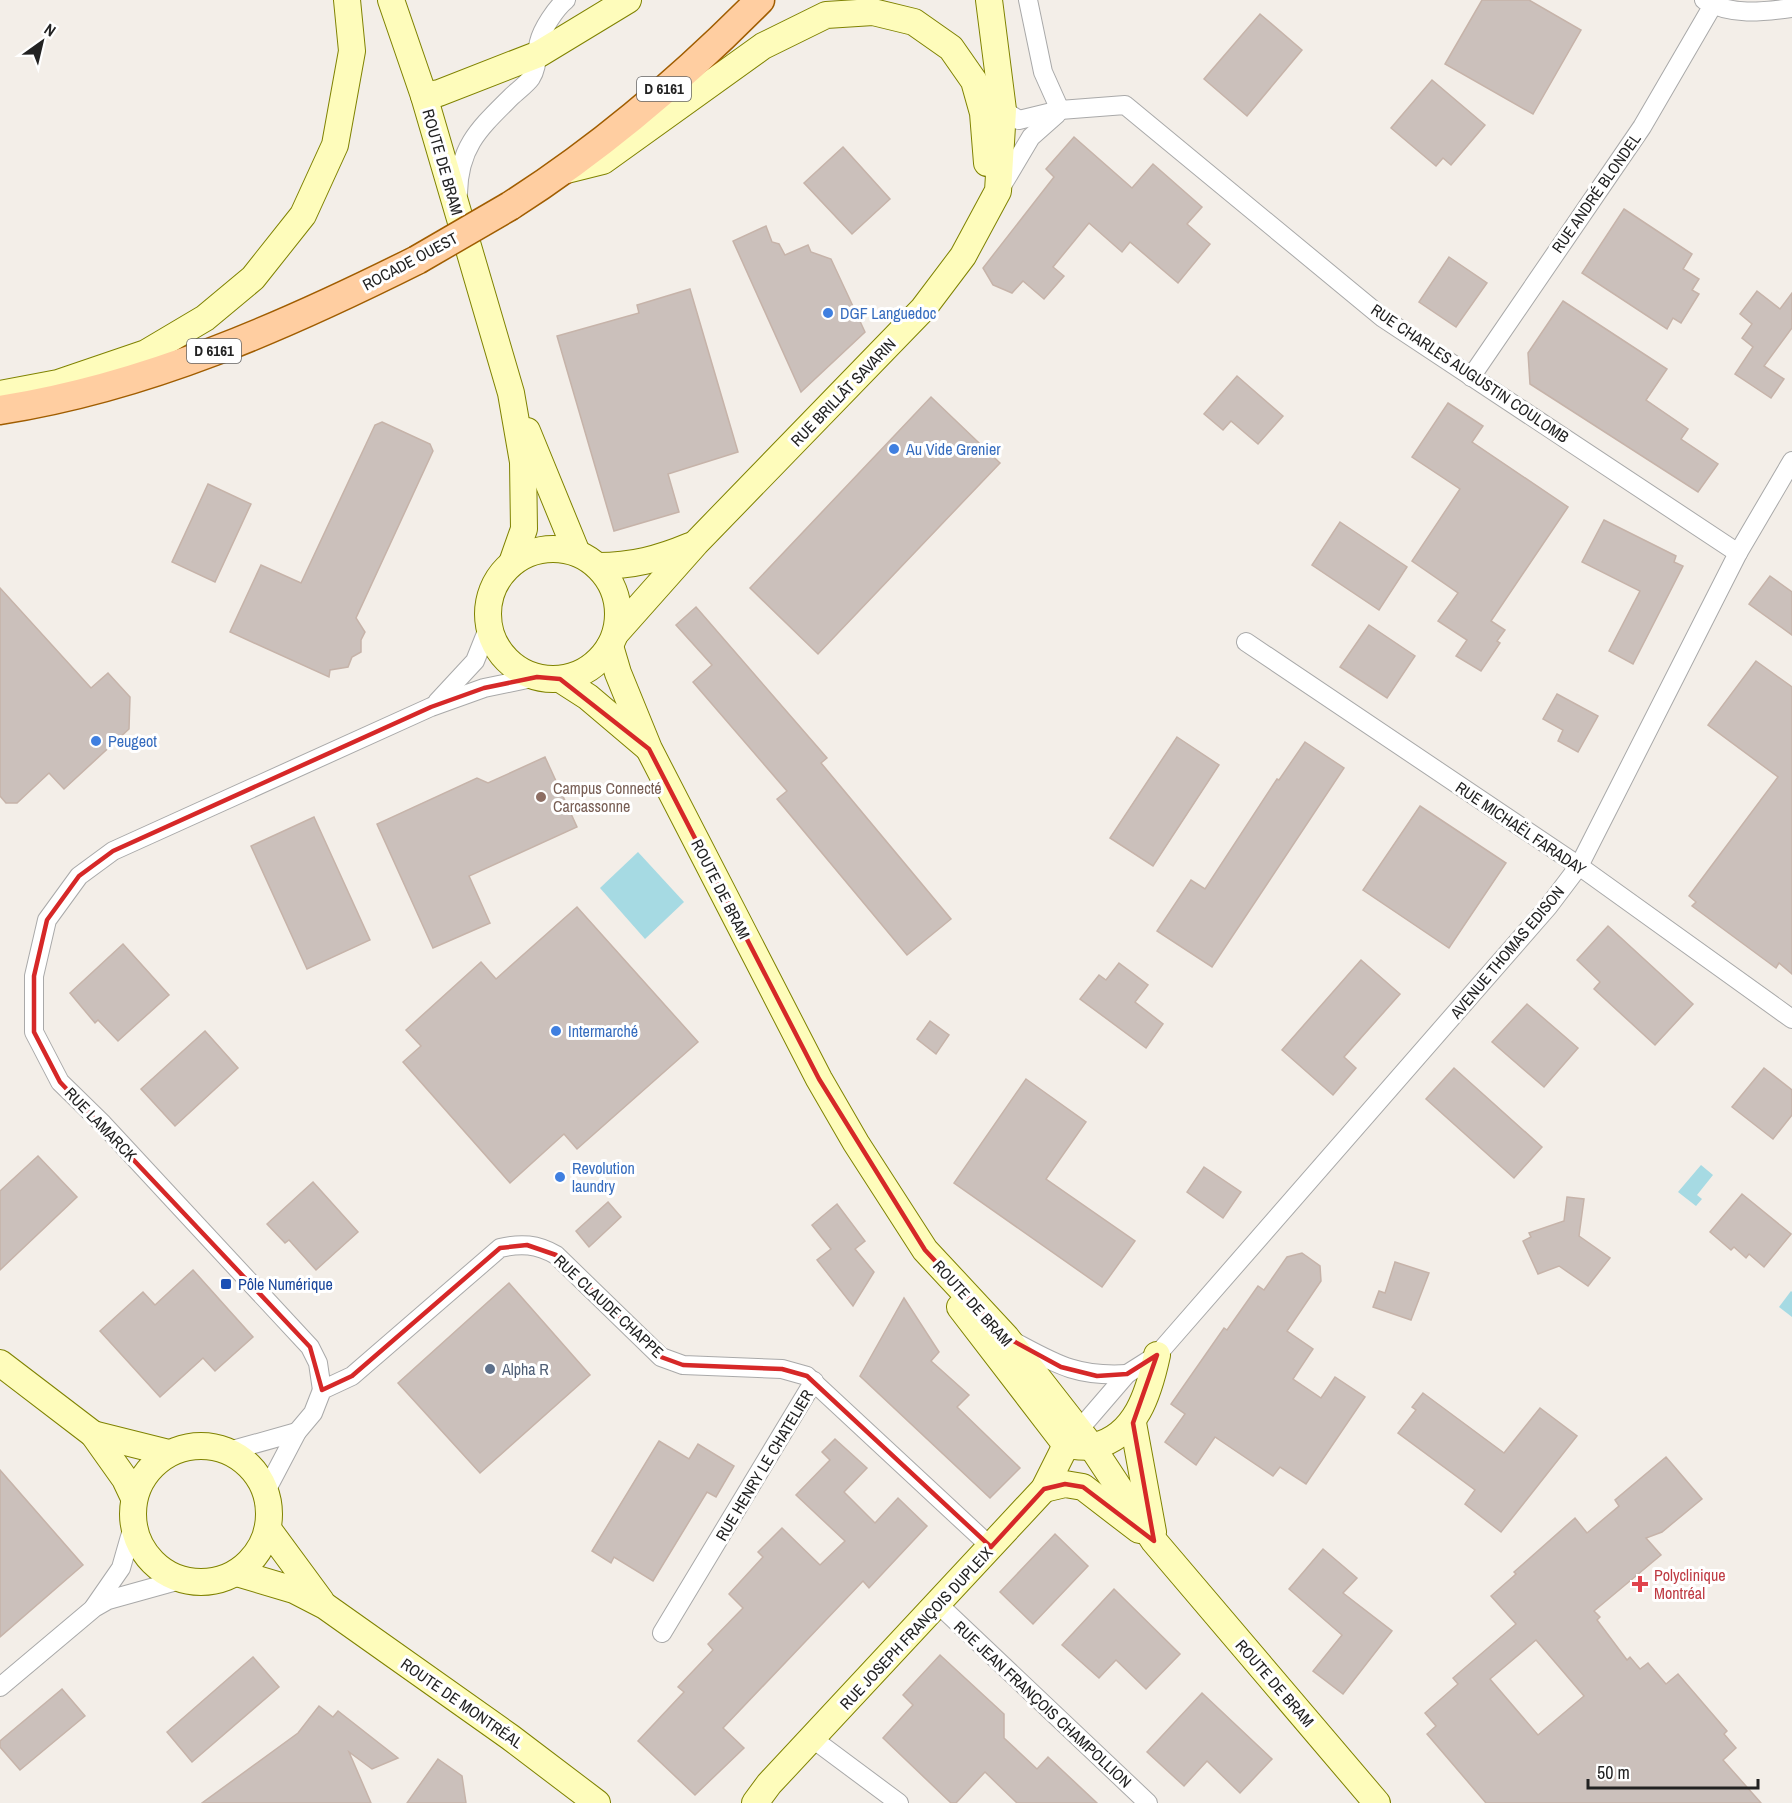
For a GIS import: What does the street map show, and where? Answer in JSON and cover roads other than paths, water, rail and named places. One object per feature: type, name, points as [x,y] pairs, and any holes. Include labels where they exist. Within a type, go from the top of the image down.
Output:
[{"type":"main road","points":[[0,394],[58,383],[146,353],[205,318],[253,278],[303,215],[335,144],[352,51],[347,0]]},
{"type":"main road","name":"ROUTE DE BRAM","points":[[391,0],[424,96],[511,393],[523,462],[524,530],[512,563]]},
{"type":"main road","points":[[424,96],[439,93],[539,54],[628,0]]},
{"type":"main road","name":"ROCADE OUEST","points":[[0,410],[52,402],[219,350],[337,300],[417,260],[510,206],[563,171],[644,107],[760,0]]},
{"type":"main road","points":[[989,0],[1003,110],[998,191]]},
{"type":"main road","points":[[563,171],[603,161],[763,46],[826,15],[873,12],[914,22],[951,48],[974,81],[982,113],[987,164],[977,230]]},
{"type":"main road","name":"RUE BRILLÂT SAVARIN","points":[[613,640],[696,543],[923,309],[963,256],[998,191]]},
{"type":"main road","name":"ROUTE DE BRAM","points":[[511,393],[588,560]]},
{"type":"main road","name":"RUE BRILLÂT SAVARIN","points":[[588,560],[624,566],[657,560],[696,543]]},
{"type":"main road","name":"ROUTE DE BRAM","points":[[649,749],[588,697],[548,678],[520,670],[495,644],[489,626],[488,608],[492,591],[500,575],[512,563],[527,554],[543,549],[561,549],[588,560],[609,580],[616,597],[619,615],[613,640],[618,673],[649,749],[819,1079],[856,1143],[925,1250],[1006,1337],[1079,1441],[1154,1541],[1377,1803]]},
{"type":"main road","points":[[548,678],[580,674],[597,662],[613,640]]},
{"type":"main road","points":[[925,1250],[971,1323],[1079,1441],[1109,1442],[1133,1423],[1152,1376],[1157,1355]]},
{"type":"main road","points":[[0,1363],[93,1434],[125,1479],[134,1498]]},
{"type":"main road","points":[[1133,1423],[1154,1541]]},
{"type":"main road","points":[[93,1434],[169,1452]]},
{"type":"main road","name":"RUE JOSEPH FRANÇOIS DUPLEIX","points":[[755,1803],[769,1784],[1044,1489],[1079,1441]]},
{"type":"main road","points":[[189,1446],[209,1446],[229,1451],[245,1461],[257,1475],[266,1491],[270,1510],[268,1529],[257,1554],[237,1573],[219,1581],[200,1583],[180,1580],[163,1572],[149,1559],[139,1544],[133,1526],[134,1498],[141,1479],[153,1464],[169,1452],[189,1446]]},
{"type":"main road","points":[[1044,1489],[1065,1484],[1083,1487],[1154,1541]]},
{"type":"main road","name":"ROUTE DE MONTRÉAL","points":[[268,1529],[325,1606]]},
{"type":"main road","name":"ROUTE DE MONTRÉAL","points":[[237,1573],[294,1590],[325,1606],[510,1737],[597,1803]]},
{"type":"street","points":[[458,216],[459,171],[465,151],[479,129],[531,77],[539,54],[539,42],[560,5],[566,0]]},
{"type":"street","points":[[998,191],[1031,137],[1060,110],[1043,72],[1028,0]]},
{"type":"street","points":[[1708,3],[1750,13],[1792,8]]},
{"type":"street","name":"RUE ANDRÉ BLONDEL","points":[[1471,377],[1642,127],[1708,3]]},
{"type":"street","name":"RUE CHARLES AUGUSTIN COULOMB","points":[[1003,110],[1019,120],[1060,110],[1125,105],[1383,318],[1738,553]]},
{"type":"street","name":"AVENUE THOMAS EDISON","points":[[1079,1441],[1127,1374],[1157,1355],[1548,907],[1579,866],[1738,553],[1792,461]]},
{"type":"street","name":"RUE LAMARCK","points":[[431,707],[474,661],[489,626]]},
{"type":"street","name":"RUE MICHAËL FARADAY","points":[[1246,642],[1579,866],[1792,1019]]},
{"type":"street","name":"RUE LAMARCK","points":[[322,1390],[318,1363],[310,1347],[103,1124],[60,1082],[34,1032],[34,976],[47,920],[79,876],[112,851],[431,707],[484,688],[548,678]]},
{"type":"street","name":"RUE CLAUDE CHAPPE","points":[[322,1390],[352,1376],[500,1248],[514,1245],[541,1247],[556,1255],[661,1357],[683,1365],[798,1371],[814,1381]]},
{"type":"street","name":"AVENUE THOMAS EDISON","points":[[1006,1337],[1061,1366],[1097,1376],[1127,1374]]},
{"type":"street","name":"RUE HENRY LE CHATELIER","points":[[662,1633],[814,1381],[991,1547]]},
{"type":"street","points":[[266,1491],[297,1432],[313,1413],[322,1390]]},
{"type":"street","points":[[229,1451],[297,1432]]},
{"type":"street","points":[[94,1608],[122,1568],[133,1526]]},
{"type":"street","points":[[0,1688],[94,1608],[108,1600],[180,1580]]},
{"type":"street","name":"RUE JEAN FRANÇOIS CHAMPOLLION","points":[[938,1604],[1148,1803]]},
{"type":"street","points":[[813,1739],[899,1803]]},
{"type":"water","points":[[638,852],[684,902],[645,939],[600,888]]},
{"type":"water","points":[[1701,1165],[1713,1175],[1697,1195],[1702,1199],[1696,1206],[1678,1192]]},
{"type":"water","points":[[1792,1292],[1792,1317],[1779,1307]]},
{"type":"place","name":"DGF Languedoc","points":[[828,313]]},
{"type":"place","name":"Au Vide Grenier","points":[[894,449]]},
{"type":"place","name":"Peugeot","points":[[96,741]]},
{"type":"place","name":"Campus Connecté Carcassonne","points":[[541,797]]},
{"type":"place","name":"Intermarché","points":[[556,1031]]},
{"type":"place","name":"Revolution laundry","points":[[560,1177]]},
{"type":"place","name":"Pôle Numérique","points":[[226,1284]]},
{"type":"place","name":"Alpha R","points":[[490,1369]]},
{"type":"place","name":"Polyclinique Montréal","points":[[1640,1584]]}]
